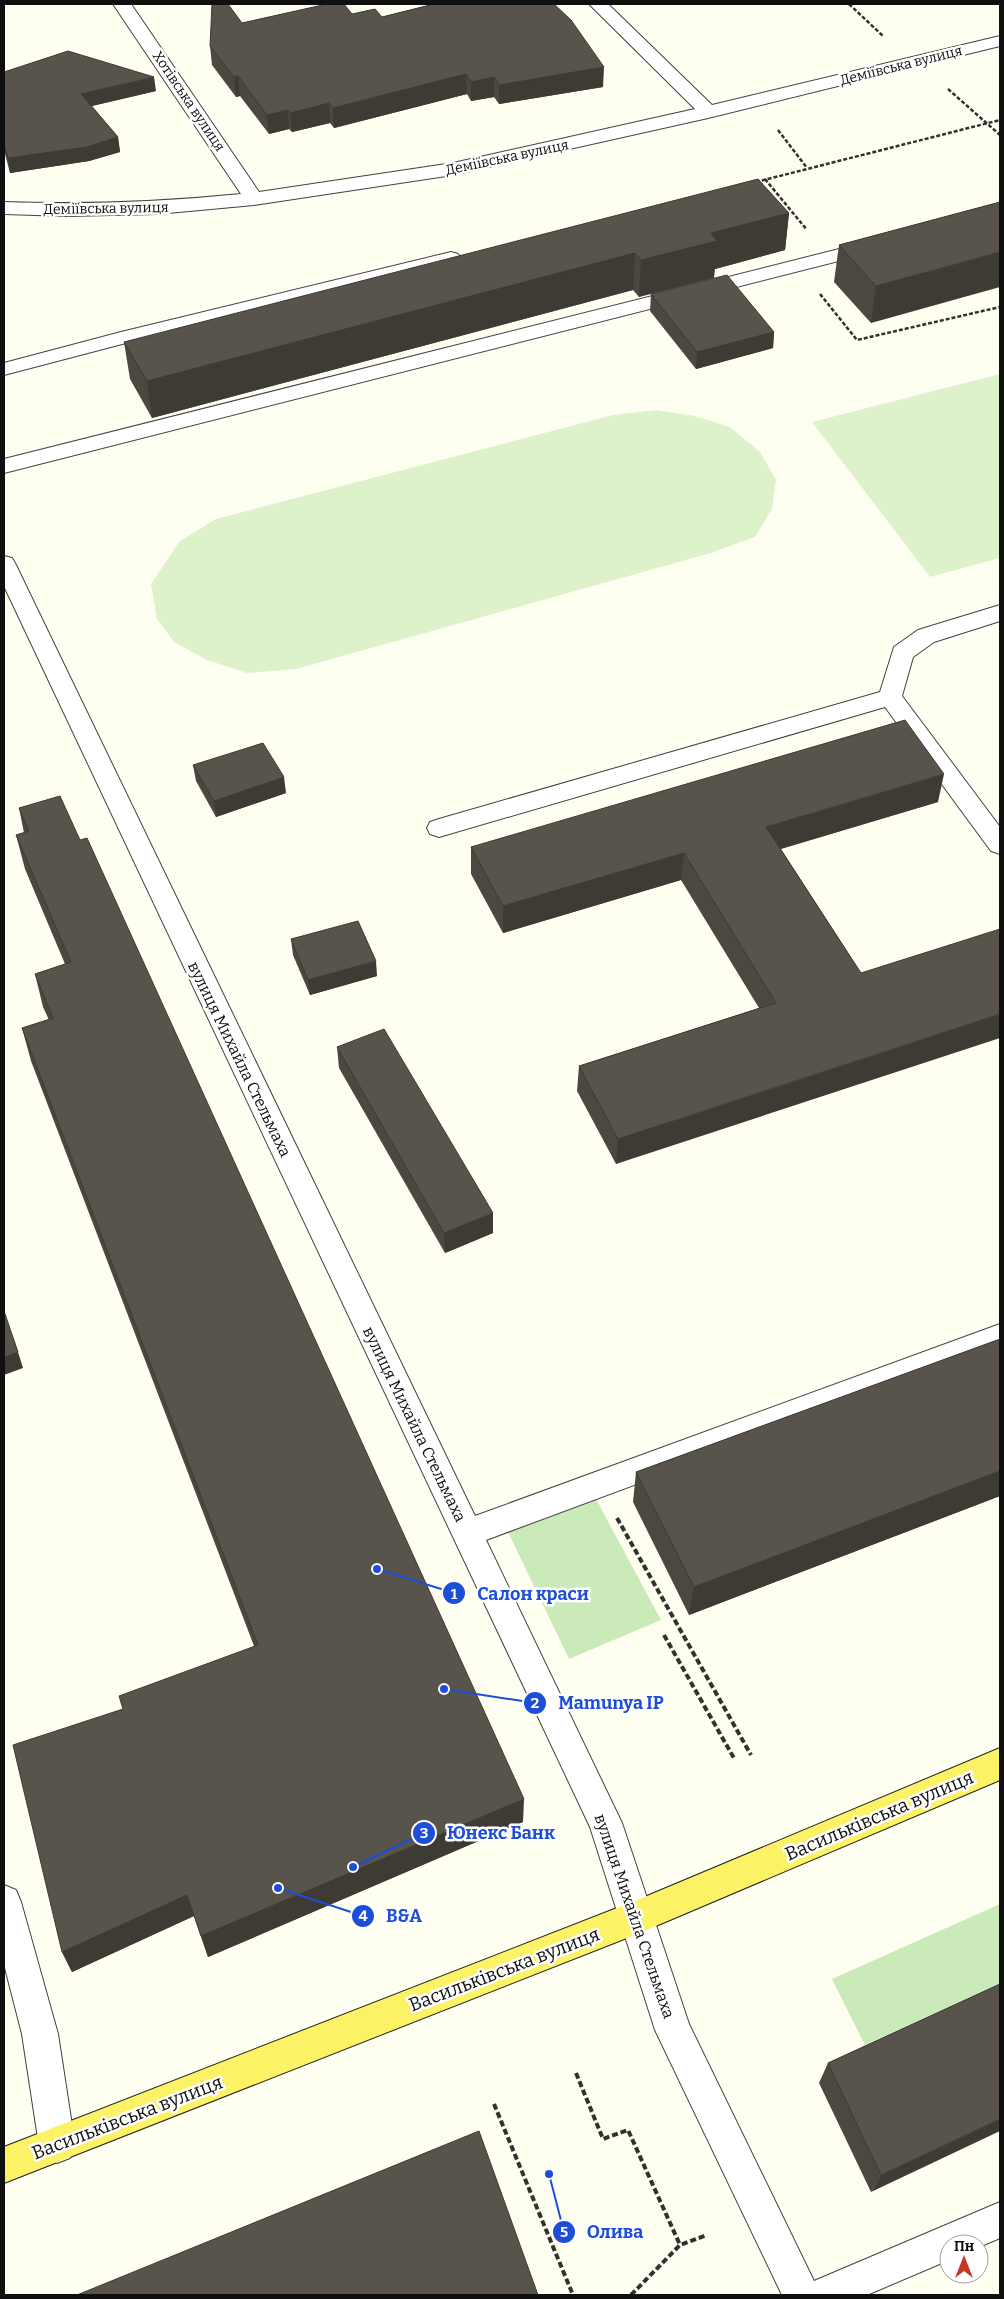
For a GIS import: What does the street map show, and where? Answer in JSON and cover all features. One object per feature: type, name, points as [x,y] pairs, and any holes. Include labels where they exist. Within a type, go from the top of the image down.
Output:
[{"type":"main road","name":"Васильківська вулиця","points":[[4,2165],[637,1917],[1000,1764]]},
{"type":"street","name":"Хотівська вулиця","points":[[122,4],[254,199]]},
{"type":"street","points":[[598,4],[708,112]]},
{"type":"street","name":"Деміївська вулиця","points":[[4,208],[67,210],[157,208],[254,199],[453,169],[708,112],[1000,41]]},
{"type":"street","points":[[4,466],[896,240]]},
{"type":"street","points":[[4,369],[121,338],[467,254]]},
{"type":"street","name":"вулиця Михайла Стельмаха","points":[[4,563],[605,1823],[673,2030],[801,2295]]},
{"type":"street","points":[[890,697],[902,653],[926,636],[1000,613]]},
{"type":"street","points":[[439,828],[890,697]]},
{"type":"street","points":[[890,697],[1000,846]]},
{"type":"street","points":[[466,1533],[1000,1336]]},
{"type":"street","points":[[4,1902],[40,2034],[57,2145]]},
{"type":"street","points":[[826,2295],[1000,2220]]},
{"type":"path","points":[[849,4],[888,41]]},
{"type":"path","points":[[948,89],[1000,135]]},
{"type":"path","points":[[755,182],[989,125],[1000,120]]},
{"type":"path","points":[[778,130],[807,168]]},
{"type":"path","points":[[764,179],[830,257]]},
{"type":"path","points":[[797,265],[857,340],[1000,306]]},
{"type":"path","points":[[616,1516],[751,1755]]},
{"type":"path","points":[[664,1635],[735,1760]]},
{"type":"path","points":[[576,2073],[603,2139],[628,2130],[680,2245]]},
{"type":"path","points":[[494,2104],[573,2295]]},
{"type":"path","points":[[631,2295],[680,2245],[707,2235]]},
{"type":"green space","points":[[1000,374],[1000,558],[930,577],[812,422]]},
{"type":"green space","points":[[656,410],[695,416],[730,427],[760,452],[776,480],[772,509],[755,537],[711,553],[296,669],[247,673],[207,660],[174,642],[157,619],[151,584],[180,541],[216,519],[613,415]]},
{"type":"green space","points":[[595,1497],[661,1620],[569,1659],[507,1530]]},
{"type":"green space","points":[[1000,1904],[1000,1984],[865,2045],[832,1979]]},
{"type":"building","points":[[212,4],[228,4],[242,23],[327,4],[344,4],[352,14],[375,9],[382,17],[434,4],[554,4],[571,20],[604,67],[499,85],[494,77],[471,82],[466,74],[333,108],[329,103],[290,113],[288,110],[267,115],[238,76],[234,77],[210,46]]},
{"type":"building","points":[[68,51],[154,77],[81,94],[118,137],[87,147],[8,158],[4,145],[4,72]]},
{"type":"building","points":[[758,179],[789,213],[711,233],[717,241],[641,260],[635,253],[147,381],[124,342]]},
{"type":"building","points":[[1000,202],[1000,252],[876,286],[839,245]]},
{"type":"building","points":[[727,275],[774,332],[697,352],[651,294]]},
{"type":"building","points":[[905,720],[944,774],[766,827],[861,973],[1000,929],[1000,1014],[618,1139],[579,1066],[776,1003],[684,853],[503,906],[471,847]]},
{"type":"building","points":[[263,743],[284,777],[214,801],[193,765]]},
{"type":"building","points":[[60,796],[80,840],[87,838],[524,1799],[201,1936],[187,1895],[62,1952],[13,1745],[123,1709],[119,1696],[258,1645],[22,1028],[53,1018],[35,974],[71,962],[16,835],[29,831],[19,808]]},
{"type":"building","points":[[358,921],[376,961],[308,980],[291,939]]},
{"type":"building","points":[[384,1029],[493,1213],[444,1233],[337,1047]]},
{"type":"building","points":[[4,1311],[18,1352],[4,1357]]},
{"type":"building","points":[[1000,1339],[1000,1471],[694,1587],[636,1472]]},
{"type":"building","points":[[1000,1984],[1000,2119],[881,2175],[828,2063]]},
{"type":"building","points":[[479,2131],[538,2295],[77,2295]]},
{"type":"place","name":"Салон краси","points":[[377,1569]]},
{"type":"place","name":"Mamunya IP","points":[[444,1689]]},
{"type":"place","name":"Юнекс Банк","points":[[353,1867]]},
{"type":"place","name":"B&A","points":[[278,1888]]},
{"type":"place","name":"Олива","points":[[549,2174]]}]
